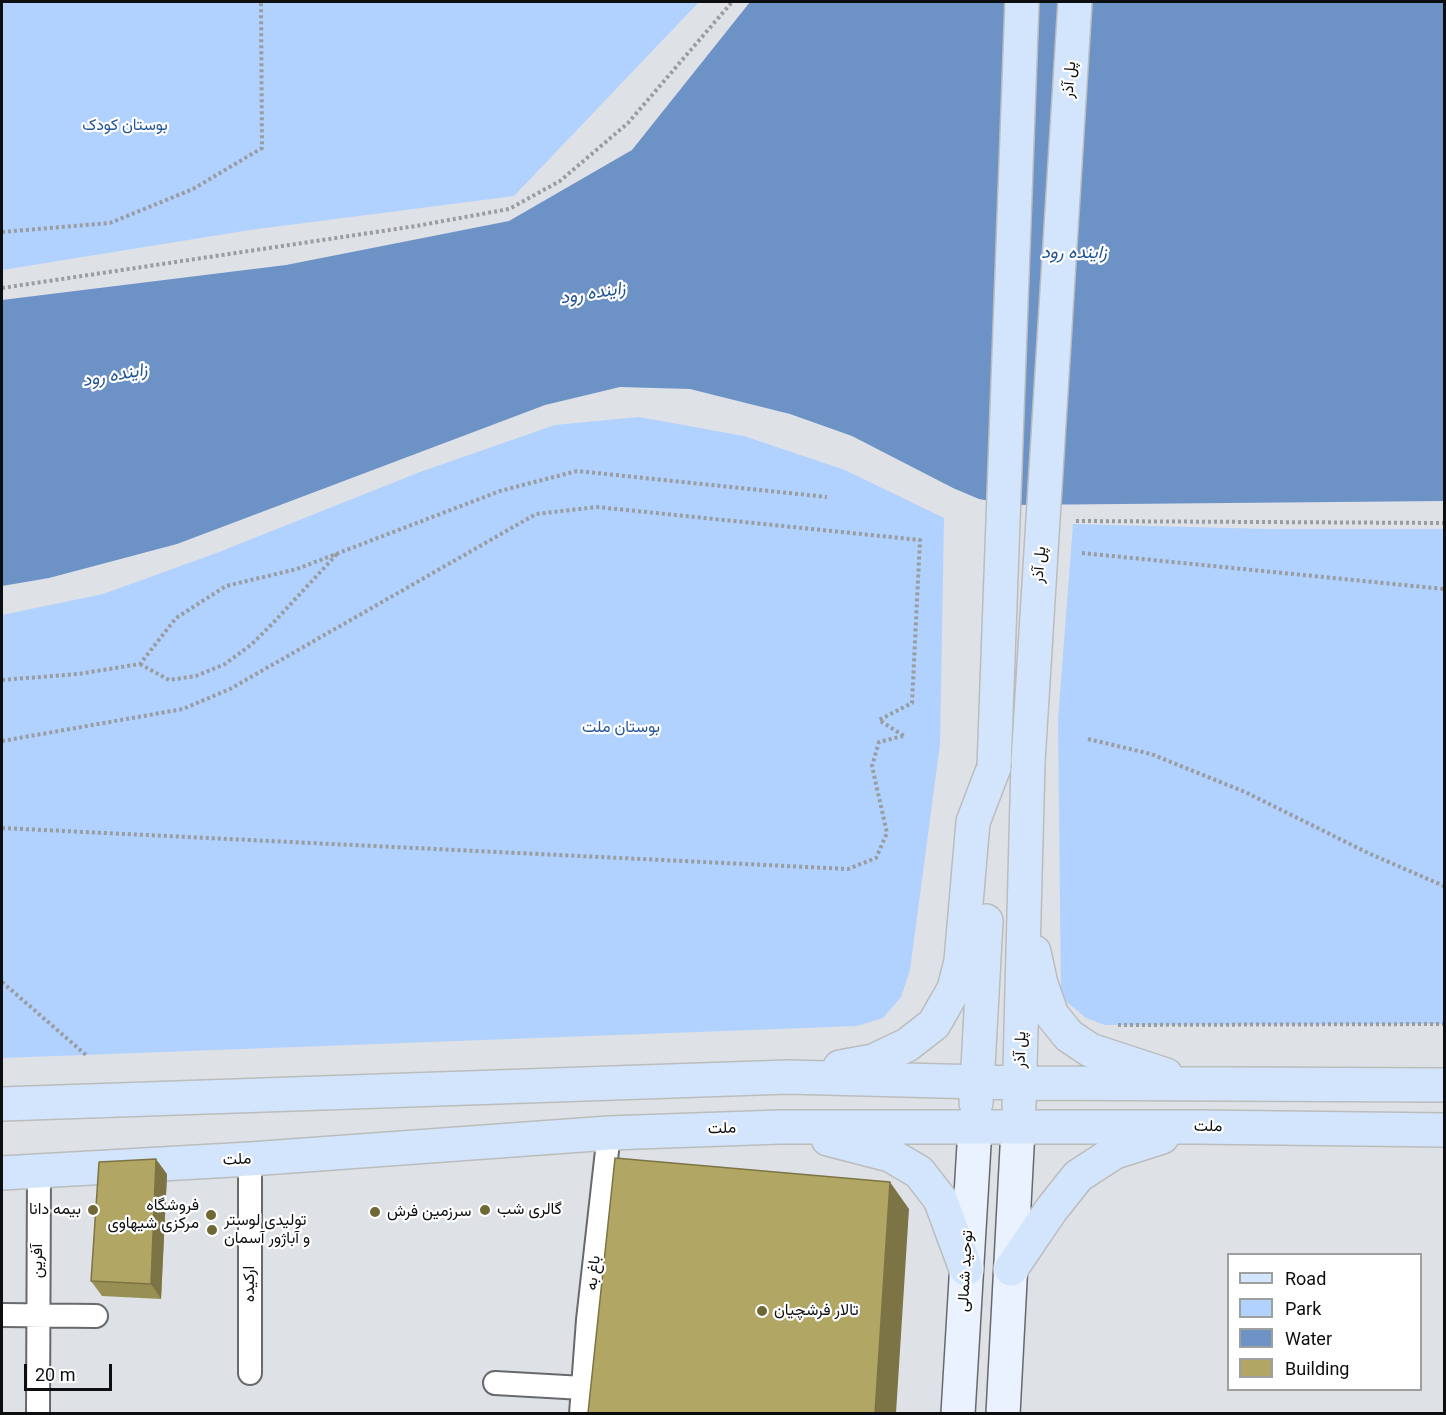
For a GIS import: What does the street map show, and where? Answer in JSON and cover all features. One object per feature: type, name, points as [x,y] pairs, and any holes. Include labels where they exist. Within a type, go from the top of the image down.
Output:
[{"type":"main road","points":[[975,1128],[994,766],[1022,2]]},
{"type":"main road","name":"پل آذر","points":[[1018,1128],[1028,762],[1075,2]]},
{"type":"main road","points":[[788,1077],[873,1061],[907,1045],[934,1024],[954,989],[961,961],[973,822],[994,766]]},
{"type":"main road","points":[[1024,901],[1041,984],[1052,1015],[1069,1036],[1090,1050],[1190,1084]]},
{"type":"main road","points":[[2,1104],[788,1077],[1020,1083],[1444,1084]]},
{"type":"main road","points":[[780,1127],[890,1155],[920,1172],[940,1199],[966,1269]]},
{"type":"main road","name":"ملت","points":[[2,1173],[250,1159],[609,1133],[780,1127],[1197,1127],[1444,1130]]},
{"type":"main road","points":[[1011,1269],[1050,1210],[1078,1176],[1115,1152],[1197,1127]]},
{"type":"main road","name":"توحید شمالی","points":[[958,1413],[975,1128]]},
{"type":"main road","points":[[1003,1413],[1018,1128]]},
{"type":"street","name":"باغ به","points":[[581,1413],[588,1320],[609,1133]]},
{"type":"street","name":"ارکیده","points":[[249,1373],[250,1159]]},
{"type":"street","name":"آفرین","points":[[38,1413],[39,1171]]},
{"type":"street","points":[[2,1315],[96,1316]]},
{"type":"street","points":[[495,1383],[583,1388]]},
{"type":"path","points":[[2,232],[110,223],[193,189],[262,148],[261,2]]},
{"type":"path","points":[[2,288],[416,226],[509,209],[560,181],[628,123],[732,2]]},
{"type":"path","points":[[140,664],[176,618],[226,586],[297,569],[500,491],[577,471],[828,497]]},
{"type":"path","points":[[2,741],[183,710],[230,689],[536,514],[597,507],[920,540],[912,703],[879,720],[904,736],[879,742],[872,766],[886,833],[876,858],[848,869],[2,828]]},
{"type":"path","points":[[1076,521],[1444,523]]},
{"type":"path","points":[[1082,553],[1444,590]]},
{"type":"path","points":[[2,680],[78,674],[140,664],[169,680],[196,676],[225,664],[252,644],[337,554]]},
{"type":"path","points":[[1088,739],[1151,754],[1245,792],[1368,853],[1444,886]]},
{"type":"path","points":[[2,982],[86,1055]]},
{"type":"path","points":[[1117,1025],[1444,1024]]},
{"type":"green space","name":"بوستان کودک","points":[[2,2],[699,2],[514,196],[250,230],[2,270]]},
{"type":"green space","name":"بوستان ملت","points":[[639,417],[744,436],[845,470],[944,518],[940,744],[910,970],[901,997],[883,1018],[857,1026],[2,1058],[2,615],[103,594],[214,554],[420,472],[555,425]]},
{"type":"green space","points":[[1073,524],[1268,529],[1444,529],[1444,1024],[1105,1025],[1086,1018],[1061,997],[1058,720]]},
{"type":"water","name":"زاینده رود","points":[[750,2],[1444,2],[1444,501],[1012,505],[979,499],[852,436],[790,414],[690,389],[620,387],[545,405],[177,544],[49,578],[2,586],[2,300],[286,265],[509,221],[632,150]]},
{"type":"building","name":"تالار فرشچیان","points":[[615,1158],[890,1182],[875,1413],[588,1413]]},
{"type":"building","points":[[156,1159],[151,1284],[91,1281],[99,1162]]},
{"type":"place","name":"بیمه دانا","points":[[93,1210]]},
{"type":"place","name":"گالری شب","points":[[485,1210]]},
{"type":"place","name":"سرزمین فرش","points":[[375,1212]]},
{"type":"place","name":"فروشگاه مرکزی شیهاوی","points":[[211,1215]]},
{"type":"place","name":"تولیدی لوستر و آباژور آسمان","points":[[212,1230]]},
{"type":"place","name":"تالار فرشچیان","points":[[762,1311]]}]
